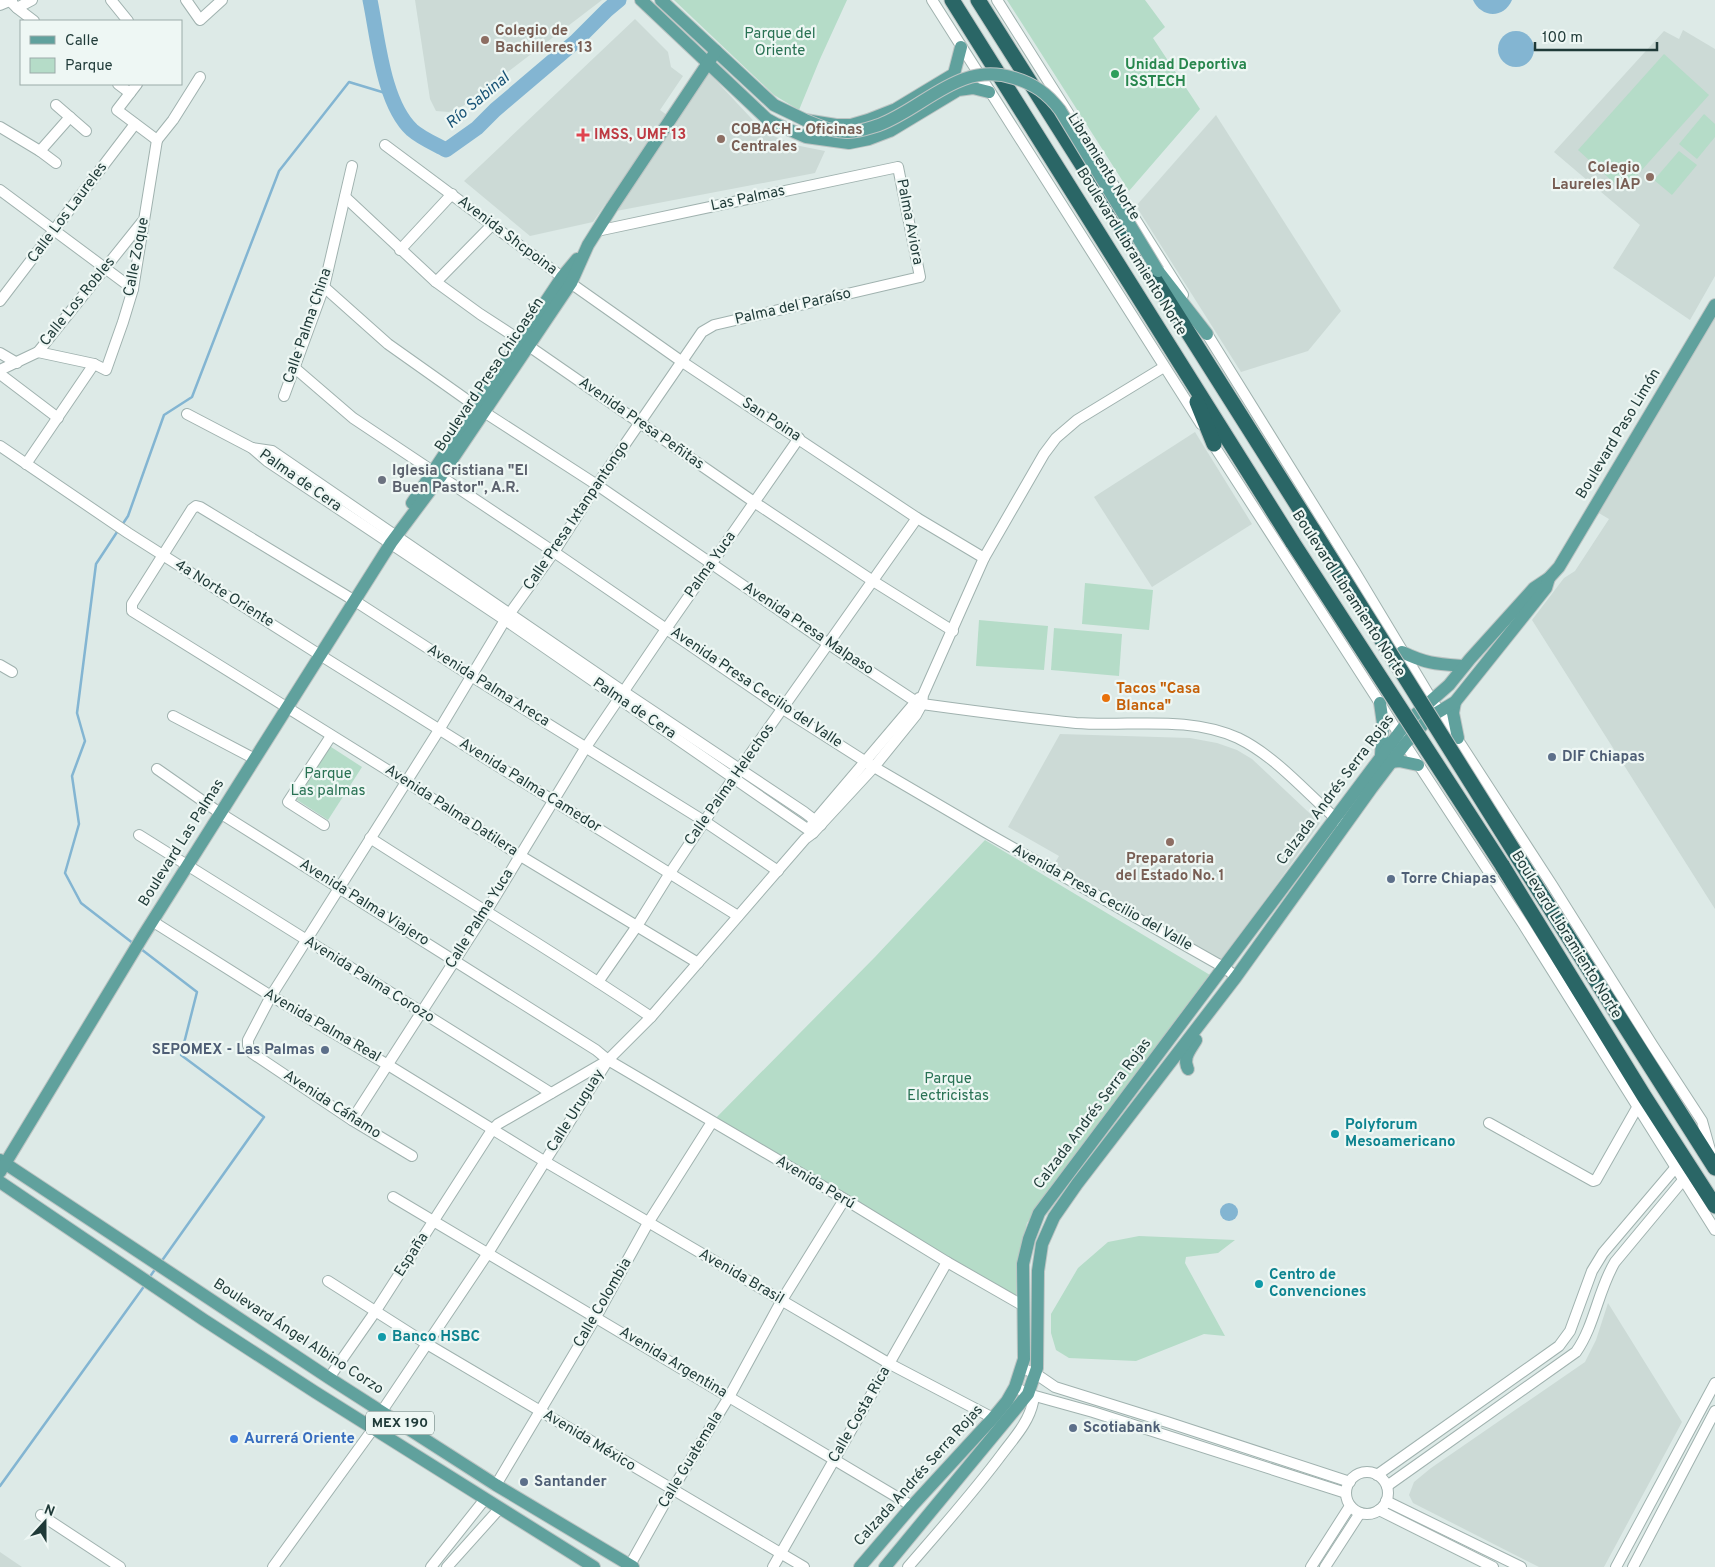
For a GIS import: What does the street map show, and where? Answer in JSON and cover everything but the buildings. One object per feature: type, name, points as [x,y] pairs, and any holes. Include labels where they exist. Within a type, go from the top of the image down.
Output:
[{"type":"highway","name":"Boulevard Libramiento Norte","points":[[952,0],[1293,543],[1502,865],[1715,1206]]},
{"type":"highway","name":"Boulevard Libramiento Norte","points":[[978,0],[1432,722],[1715,1167]]},
{"type":"highway","points":[[1185,370],[1214,444]]},
{"type":"highway","points":[[1599,1022],[1615,1070]]},
{"type":"main road","points":[[661,0],[774,105],[834,131],[850,132],[868,129],[894,119],[957,81],[973,75],[1006,75],[1026,81],[1041,89],[1060,110],[1158,271],[1207,334]]},
{"type":"main road","points":[[643,1],[767,119],[806,137],[849,143],[890,131],[958,90],[973,88],[989,92]]},
{"type":"main road","points":[[805,120],[836,125],[851,125],[896,109],[954,74],[961,47]]},
{"type":"main road","name":"Boulevard Presa Chicoasén","points":[[394,537],[481,409],[716,51]]},
{"type":"main road","name":"Boulevard Paso Limón","points":[[1432,708],[1464,666],[1534,588],[1549,578],[1559,567],[1715,305]]},
{"type":"main road","name":"Boulevard Las Palmas","points":[[2,1165],[152,921],[394,537]]},
{"type":"main road","name":"Boulevard Paso Limón","points":[[1432,708],[1454,702],[1546,588],[1549,578]]},
{"type":"main road","points":[[1402,652],[1434,665],[1464,666]]},
{"type":"main road","points":[[1454,702],[1453,713],[1458,738]]},
{"type":"main road","points":[[1380,703],[1384,724],[1386,759],[1418,765]]},
{"type":"main road","name":"Calzada Andrés Serra Rojas","points":[[885,1567],[1028,1394],[1038,1368],[1038,1271],[1042,1244],[1054,1217],[1077,1184],[1236,977],[1345,826],[1386,759],[1398,733],[1408,720],[1432,708]]},
{"type":"main road","name":"Calzada Andrés Serra Rojas","points":[[860,1567],[912,1506],[993,1418],[1007,1401],[1015,1387],[1022,1368],[1024,1330],[1022,1305],[1023,1264],[1029,1238],[1039,1213],[1335,817],[1386,759],[1405,744],[1432,708]]},
{"type":"main road","points":[[1188,1069],[1185,1064],[1186,1058],[1196,1040],[1198,1027]]},
{"type":"main road","name":"Boulevard Ángel Albino Corzo","points":[[2,1165],[145,1255],[329,1378],[496,1485],[631,1566]]},
{"type":"main road","name":"MEX 190","points":[[0,1182],[134,1273],[373,1429],[594,1567]]},
{"type":"main road","points":[[409,1452],[414,1451],[428,1441]]},
{"type":"main road","points":[[425,1462],[424,1450],[428,1446],[428,1441]]},
{"type":"main road","points":[[944,1471],[957,1481]]},
{"type":"street","points":[[0,5],[32,0]]},
{"type":"street","points":[[111,0],[127,20]]},
{"type":"street","points":[[186,0],[200,20],[222,0]]},
{"type":"street","points":[[932,0],[1418,765],[1510,904],[1715,1230]]},
{"type":"street","name":"Libramiento Norte","points":[[997,0],[1355,572],[1432,708],[1458,738],[1702,1121],[1715,1167]]},
{"type":"street","points":[[13,3],[33,20]]},
{"type":"street","points":[[136,85],[117,110],[158,140],[173,120],[200,76]]},
{"type":"street","points":[[119,85],[130,93]]},
{"type":"street","points":[[56,104],[86,130]]},
{"type":"street","points":[[40,151],[70,117]]},
{"type":"street","name":"Calle Los Laureles","points":[[0,301],[135,124]]},
{"type":"street","points":[[0,127],[40,151],[56,164]]},
{"type":"street","name":"Calle Zoque","points":[[94,364],[106,370],[123,322],[132,289],[158,140]]},
{"type":"street","name":"Avenida Shcpoina","points":[[385,145],[566,280]]},
{"type":"street","name":"Calle Palma China","points":[[284,396],[296,369],[324,287],[352,166]]},
{"type":"street","name":"Las Palmas","points":[[597,231],[898,167]]},
{"type":"street","name":"Palma Aviora","points":[[898,167],[920,278]]},
{"type":"street","points":[[0,190],[56,230],[132,289]]},
{"type":"street","points":[[400,250],[452,194]]},
{"type":"street","name":"Avenida Presa Peñitas","points":[[345,197],[436,282],[480,314],[754,502],[873,581],[953,631]]},
{"type":"street","name":"Calle Los Robles","points":[[0,372],[38,352],[144,220]]},
{"type":"street","points":[[436,282],[492,225]]},
{"type":"street","name":"Palma del Paraíso","points":[[681,361],[702,332],[714,325],[920,278]]},
{"type":"street","name":"San Poina","points":[[566,280],[681,361],[917,518],[984,558]]},
{"type":"street","name":"Avenida Presa Malpaso","points":[[324,287],[388,344],[481,409],[598,485],[828,643],[920,700],[1078,723],[1178,725],[1220,732],[1252,746],[1268,758],[1345,826]]},
{"type":"street","points":[[26,464],[94,364],[38,352]]},
{"type":"street","points":[[0,353],[17,363]]},
{"type":"street","name":"Calle Presa Ixtanpantongo","points":[[252,1053],[248,1040],[271,996],[508,617],[554,552],[681,361]]},
{"type":"street","name":"Calle Uruguay","points":[[382,1411],[488,1253],[608,1060],[651,1017],[818,822],[871,764],[909,711],[920,700],[953,631],[984,558],[1044,454],[1056,438],[1077,420],[1164,367]]},
{"type":"street","name":"Avenida Presa Cecilio del Valle","points":[[296,369],[353,418],[554,552],[783,710],[985,832],[1224,968],[1236,977]]},
{"type":"street","points":[[0,372],[58,418]]},
{"type":"street","name":"Palma de Cera","points":[[187,414],[252,448],[267,460],[394,537],[622,696],[737,773],[818,822]]},
{"type":"street","name":"Palma Yuca","points":[[622,696],[666,629],[799,438]]},
{"type":"street","name":"4a Norte Oriente","points":[[0,446],[111,522],[320,655]]},
{"type":"street","name":"Avenida Palma Areca","points":[[164,556],[192,509],[200,506],[355,601],[471,676],[704,821],[778,871]]},
{"type":"street","name":"Calle Palma Helechos","points":[[598,982],[737,773],[917,518]]},
{"type":"street","name":"Avenida Palma Datilera","points":[[164,556],[132,604],[132,611],[405,781],[519,855],[698,963]]},
{"type":"street","name":"Avenida Palma Camedor","points":[[320,655],[738,916]]},
{"type":"street","points":[[0,666],[12,672]]},
{"type":"street","name":"Calle Palma Yuca","points":[[352,1120],[486,912],[586,748],[622,696]]},
{"type":"street","points":[[173,716],[255,759]]},
{"type":"street","points":[[324,825],[288,802],[331,736]]},
{"type":"street","name":"Avenida Palma Viajero","points":[[157,769],[220,813],[455,960],[596,1050],[608,1060]]},
{"type":"street","name":"Palma de Cera","points":[[737,773],[809,833]]},
{"type":"street","name":"Avenida Palma Corozo","points":[[139,835],[551,1093]]},
{"type":"street","points":[[370,838],[651,1017]]},
{"type":"street","name":"Avenida Palma Real","points":[[152,921],[271,996],[388,1065],[492,1130]]},
{"type":"street","name":"Avenida Cáñamo","points":[[252,1053],[352,1120],[412,1156]]},
{"type":"street","points":[[492,1130],[498,1124],[608,1060]]},
{"type":"street","name":"Avenida Perú","points":[[608,1060],[1022,1305]]},
{"type":"street","points":[[1489,1123],[1593,1181],[1596,1180],[1638,1106]]},
{"type":"street","name":"Calle Colombia","points":[[496,1485],[596,1317],[648,1223],[712,1122]]},
{"type":"street","name":"Avenida Brasil","points":[[492,1130],[890,1364],[993,1418]]},
{"type":"street","name":"España","points":[[329,1378],[375,1312],[492,1130]]},
{"type":"street","points":[[1377,1475],[1560,1346],[1570,1330],[1592,1271],[1603,1252],[1676,1167]]},
{"type":"street","points":[[1387,1486],[1576,1352],[1584,1340],[1606,1278],[1615,1262],[1684,1179]]},
{"type":"street","name":"Avenida Argentina","points":[[393,1196],[912,1506]]},
{"type":"street","name":"Calle Guatemala","points":[[631,1566],[672,1490],[729,1397],[782,1300],[844,1200]]},
{"type":"street","name":"Calle Costa Rica","points":[[773,1567],[947,1262]]},
{"type":"street","name":"Avenida México","points":[[328,1281],[427,1344],[804,1567]]},
{"type":"street","points":[[1022,1368],[1036,1374],[1055,1387],[1350,1482]]},
{"type":"street","points":[[1616,1567],[1715,1383]]},
{"type":"street","points":[[1015,1387],[1028,1394],[1093,1412],[1346,1493]]},
{"type":"street","points":[[908,1567],[972,1492],[1025,1424],[1033,1402],[1028,1394]]},
{"type":"street","points":[[1633,1567],[1715,1411]]},
{"type":"street","points":[[273,1567],[373,1429]]},
{"type":"street","points":[[1672,1461],[1683,1472]]},
{"type":"street","points":[[1369,1472],[1377,1475],[1387,1486],[1386,1501],[1379,1510],[1370,1514],[1360,1513],[1350,1506],[1347,1500],[1346,1493],[1350,1482],[1361,1473],[1369,1472]]},
{"type":"street","points":[[957,1481],[972,1492]]},
{"type":"street","points":[[431,1567],[485,1499]]},
{"type":"street","points":[[1386,1501],[1521,1567]]},
{"type":"street","points":[[1311,1567],[1350,1506]]},
{"type":"street","points":[[447,1567],[500,1508]]},
{"type":"street","points":[[1379,1510],[1493,1567]]},
{"type":"street","points":[[1325,1567],[1360,1513]]},
{"type":"street","points":[[41,1515],[120,1567]]},
{"type":"street","points":[[1626,1547],[1640,1554]]},
{"type":"shaded area","name":"Colegio de Bachilleres 13","points":[[415,0],[602,0],[463,106],[449,112],[436,111],[430,99]]},
{"type":"shaded area","name":"IMSS, UMF 13","points":[[635,19],[668,52],[671,67],[683,76],[660,110],[667,115],[593,222],[530,236],[464,181]]},
{"type":"shaded area","name":"Colegio Laureles IAP","points":[[1683,30],[1715,49],[1715,276],[1690,320],[1613,268],[1640,225],[1554,152],[1664,31],[1679,39]]},
{"type":"shaded area","name":"COBACH - Oficinas Centrales","points":[[708,72],[764,132],[795,145],[825,151],[815,173],[611,212]]},
{"type":"shaded area","points":[[1216,115],[1341,311],[1308,351],[1241,372],[1136,206]]},
{"type":"shaded area","points":[[1715,318],[1715,909],[1532,620],[1564,578],[1575,571],[1609,519],[1597,512]]},
{"type":"shaded area","points":[[1195,432],[1252,524],[1152,587],[1094,497]]},
{"type":"shaded area","name":"Preparatoria del Estado No. 1","points":[[1060,734],[1190,738],[1217,743],[1237,750],[1252,759],[1320,823],[1222,961],[1053,866],[1059,856],[1008,827]]},
{"type":"shaded area","points":[[1608,1303],[1682,1422],[1604,1567],[1539,1567],[1413,1503],[1409,1495],[1414,1482],[1431,1468],[1585,1362],[1596,1340]]},
{"type":"shaded area","points":[[0,1552],[22,1567],[0,1567]]},
{"type":"green space","name":"Parque del Oriente","points":[[674,0],[847,0],[799,110],[774,95]]},
{"type":"green space","name":"Unidad Deportiva ISSTECH","points":[[1007,0],[1145,0],[1165,27],[1153,38],[1200,109],[1129,191]]},
{"type":"green space","points":[[1664,54],[1709,95],[1623,191],[1578,150]]},
{"type":"green space","points":[[1704,114],[1715,124],[1715,137],[1697,159],[1679,144]]},
{"type":"green space","points":[[1679,151],[1697,165],[1672,195],[1654,180]]},
{"type":"green space","points":[[1085,583],[1153,590],[1149,630],[1082,624]]},
{"type":"green space","points":[[979,620],[1048,626],[1044,670],[976,666]]},
{"type":"green space","points":[[1054,628],[1122,634],[1119,676],[1051,670]]},
{"type":"green space","name":"Parque Las palmas","points":[[328,745],[362,767],[328,820],[294,798]]},
{"type":"green space","name":"Parque Electricistas","points":[[985,840],[1210,975],[1027,1223],[1018,1262],[1016,1298],[712,1122],[875,957]]},
{"type":"green space","points":[[1139,1236],[1235,1240],[1218,1253],[1186,1257],[1185,1263],[1225,1336],[1204,1334],[1136,1361],[1069,1358],[1056,1350],[1051,1333],[1051,1314],[1078,1268],[1108,1242]]},
{"type":"water","points":[[1473,0],[1512,0],[1504,11],[1492,14],[1481,10]]},
{"type":"water","points":[[1516,31],[1523,32],[1529,36],[1533,42],[1533,56],[1529,62],[1523,66],[1516,67],[1509,66],[1503,62],[1499,56],[1498,49],[1499,42],[1503,36],[1509,32]]},
{"type":"water","points":[[1229,1203],[1235,1206],[1238,1212],[1235,1218],[1229,1221],[1223,1218],[1220,1212],[1223,1206]]},
{"type":"waterway","name":"Río Sabinal","points":[[370,0],[383,69],[394,104],[412,130],[446,150],[477,128],[495,110],[575,42],[619,0]]},
{"type":"waterway","points":[[122,525],[128,516],[164,415],[192,397],[279,171],[349,82],[392,95]]},
{"type":"waterway","points":[[119,529],[96,564],[77,713],[85,741],[72,776],[79,824],[65,873],[81,903],[134,944]]},
{"type":"waterway","points":[[141,949],[197,992],[181,1055],[264,1117],[161,1262]]},
{"type":"waterway","points":[[149,1278],[156,1268]]},
{"type":"waterway","points":[[0,1486],[145,1285]]},
{"type":"place","name":"Colegio de Bachilleres 13","points":[[485,40]]},
{"type":"place","name":"Unidad Deportiva ISSTECH","points":[[1115,74]]},
{"type":"place","name":"IMSS, UMF 13","points":[[583,135]]},
{"type":"place","name":"COBACH - Oficinas Centrales","points":[[721,139]]},
{"type":"place","name":"Colegio Laureles IAP","points":[[1650,177]]},
{"type":"place","name":"Iglesia Cristiana \"El Buen Pastor\", A.R.","points":[[382,480]]},
{"type":"place","name":"Tacos \"Casa Blanca\"","points":[[1106,698]]},
{"type":"place","name":"DIF Chiapas","points":[[1552,757]]},
{"type":"place","name":"Preparatoria del Estado No. 1","points":[[1170,842]]},
{"type":"place","name":"Torre Chiapas","points":[[1391,879]]},
{"type":"place","name":"SEPOMEX - Las Palmas","points":[[325,1050]]},
{"type":"place","name":"Polyforum Mesoamericano","points":[[1335,1134]]},
{"type":"place","name":"Centro de Convenciones","points":[[1259,1284]]},
{"type":"place","name":"Banco HSBC","points":[[382,1337]]},
{"type":"place","name":"Scotiabank","points":[[1073,1428]]},
{"type":"place","name":"Aurrerá Oriente","points":[[234,1439]]},
{"type":"place","name":"Santander","points":[[524,1482]]}]
